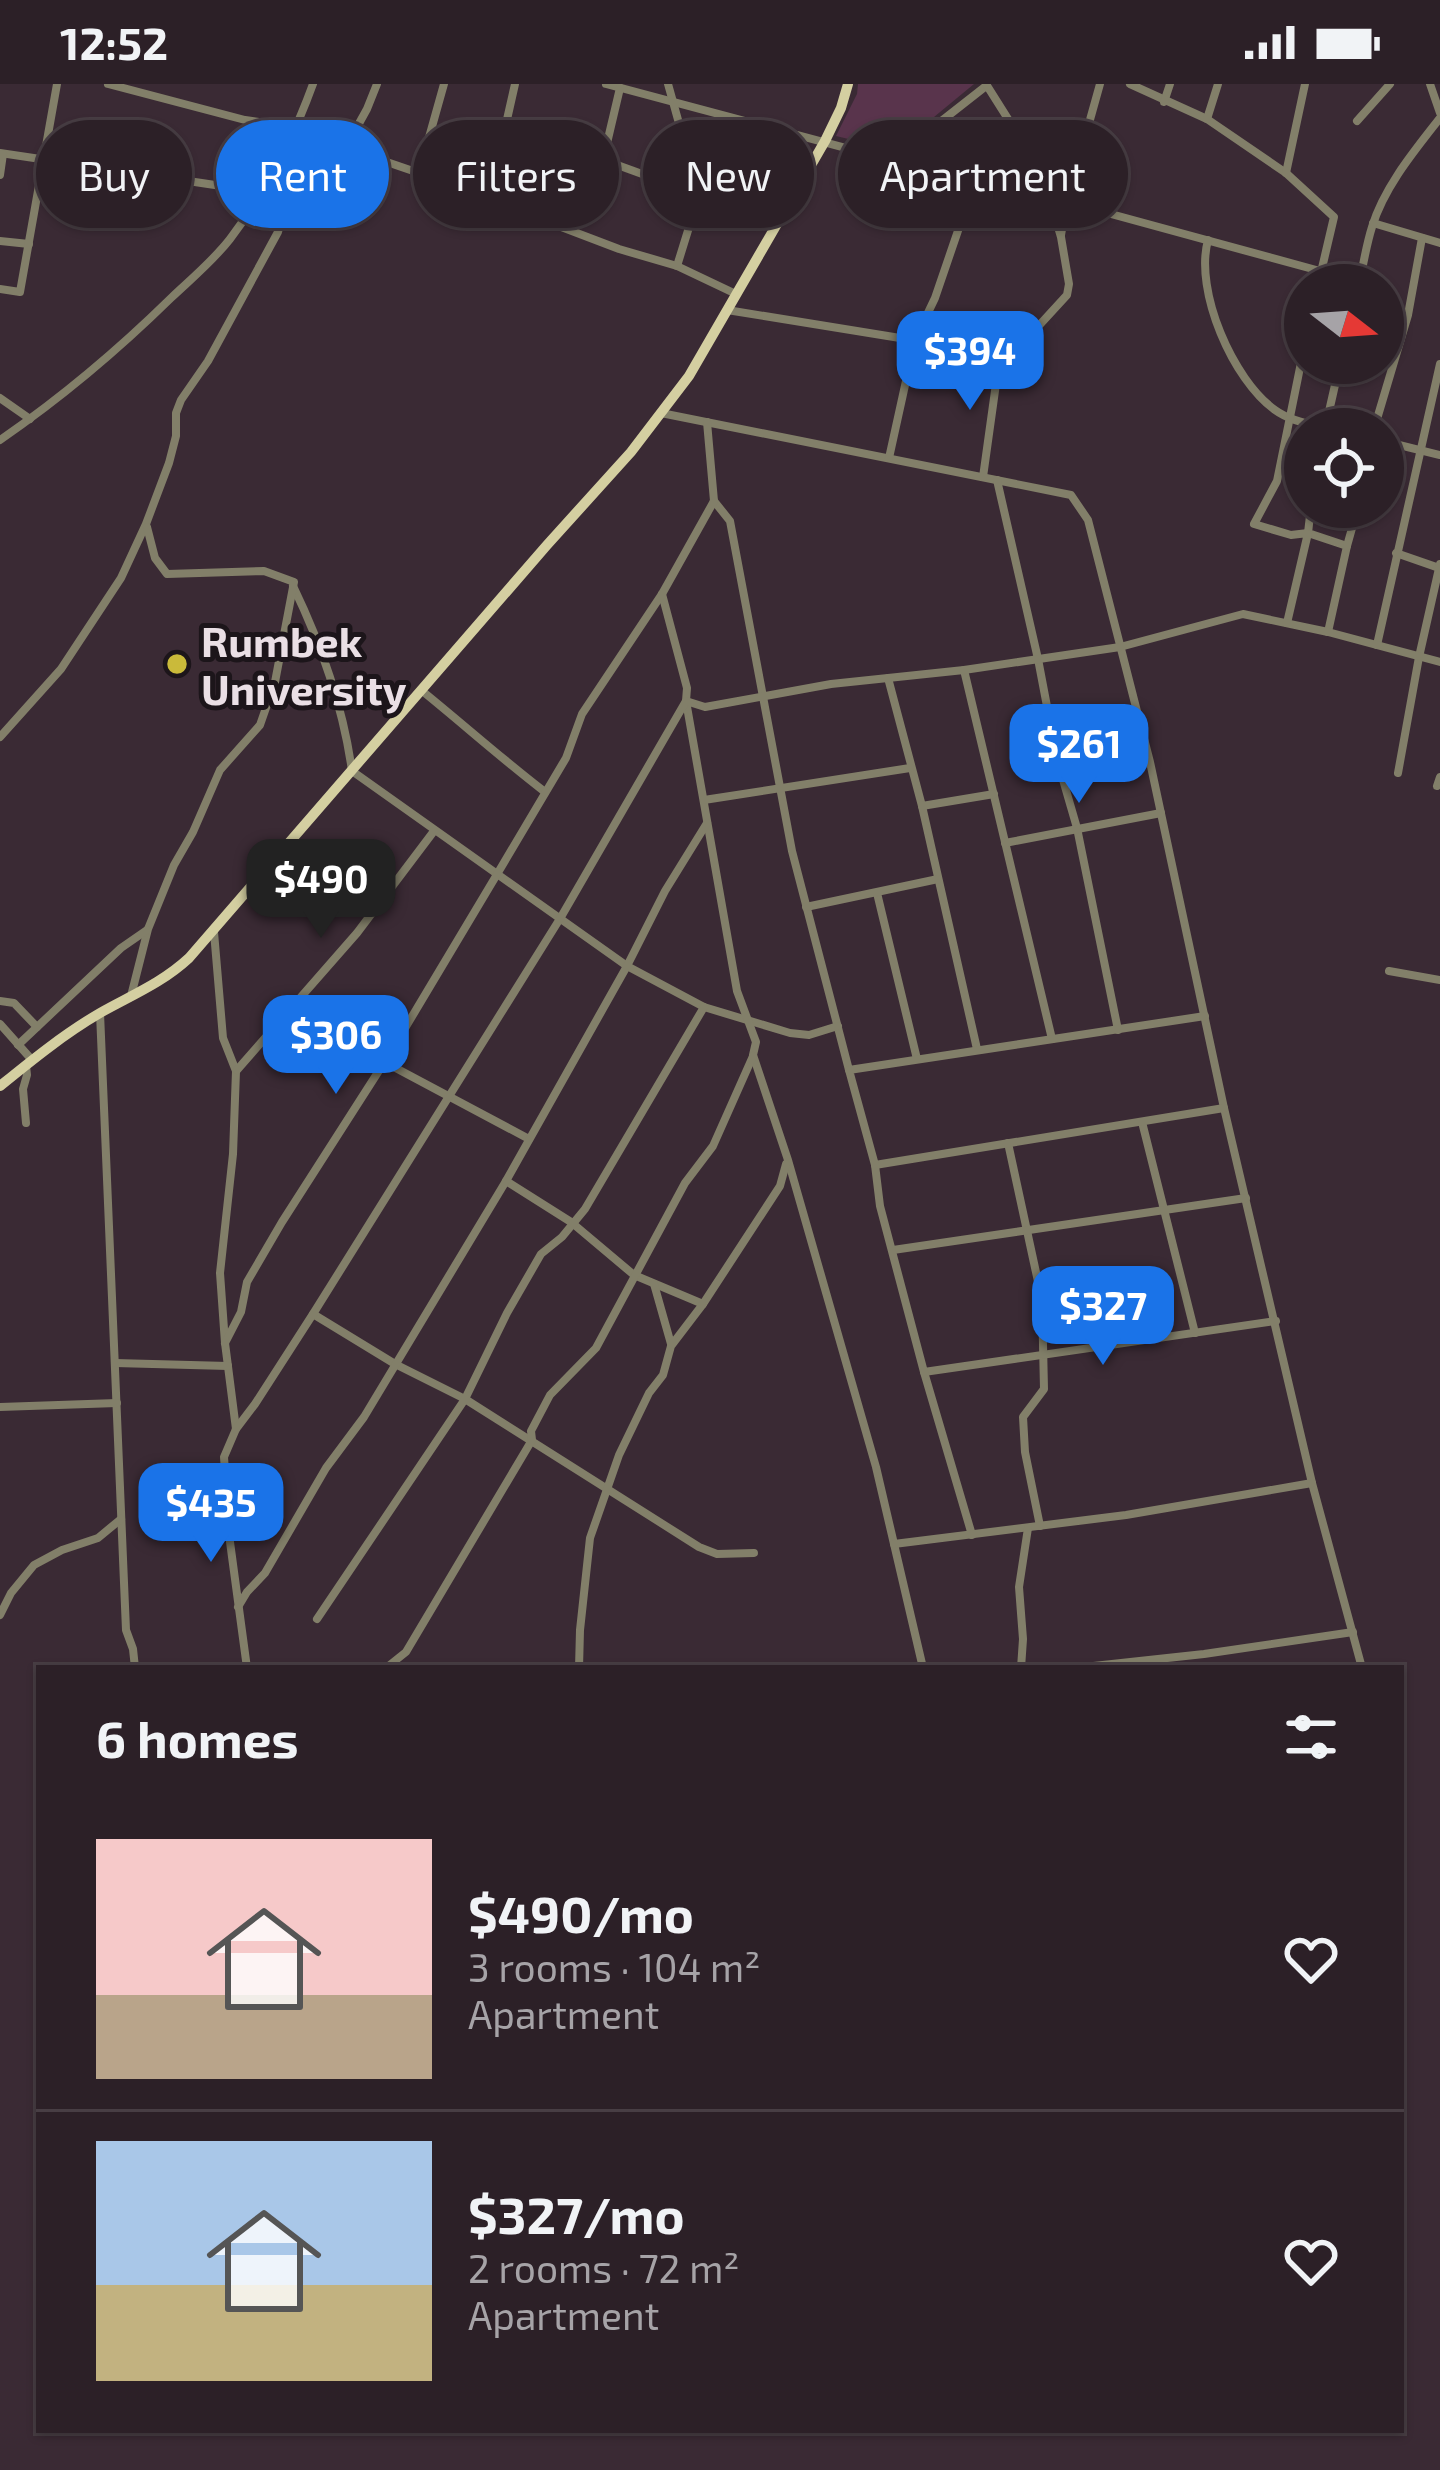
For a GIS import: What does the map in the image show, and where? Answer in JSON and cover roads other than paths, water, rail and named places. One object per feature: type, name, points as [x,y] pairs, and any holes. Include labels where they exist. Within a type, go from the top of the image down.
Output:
[{"type":"main road","points":[[814,160],[848,84]]},
{"type":"main road","points":[[0,1086],[100,1013],[174,971],[214,930],[631,452],[689,376],[774,228]]},
{"type":"street","points":[[50,120],[57,84]]},
{"type":"street","points":[[108,84],[245,120]]},
{"type":"street","points":[[300,120],[313,84]]},
{"type":"street","points":[[361,120],[377,84]]},
{"type":"street","points":[[433,120],[444,84]]},
{"type":"street","points":[[507,120],[515,84]]},
{"type":"street","points":[[606,84],[838,144]]},
{"type":"street","points":[[668,84],[680,120]]},
{"type":"street","points":[[1090,120],[1100,84]]},
{"type":"street","points":[[1130,84],[1207,119],[1286,173],[1334,217],[1322,264]]},
{"type":"street","points":[[1164,102],[1170,84]]},
{"type":"street","points":[[1207,119],[1218,84]]},
{"type":"street","points":[[1286,173],[1304,84]]},
{"type":"street","points":[[1357,121],[1390,84]]},
{"type":"street","points":[[1363,264],[1372,223],[1403,165],[1440,116],[1430,84]]},
{"type":"street","points":[[942,120],[986,85],[1008,120]]},
{"type":"street","points":[[612,120],[620,88]]},
{"type":"street","points":[[0,175],[2,153],[36,158]]},
{"type":"street","points":[[0,289],[20,292],[36,202]]},
{"type":"street","points":[[1128,218],[1295,264]]},
{"type":"street","points":[[1372,223],[1440,243]]},
{"type":"street","points":[[0,440],[148,321],[216,255],[236,228]]},
{"type":"street","points":[[0,737],[61,669],[121,578],[169,463],[176,413],[279,228]]},
{"type":"street","points":[[563,228],[677,266],[736,293]]},
{"type":"street","points":[[677,266],[689,228]]},
{"type":"street","points":[[889,458],[915,340],[959,228]]},
{"type":"street","points":[[727,310],[1011,356],[1067,296],[1069,284],[1058,228]]},
{"type":"street","points":[[1061,237],[1063,228]]},
{"type":"street","points":[[1404,326],[1422,238]]},
{"type":"street","points":[[1208,240],[1204,258],[1207,288],[1223,339],[1250,382],[1284,416]]},
{"type":"street","points":[[0,241],[29,244]]},
{"type":"street","points":[[983,477],[1000,355]]},
{"type":"street","points":[[1377,645],[1440,364]]},
{"type":"street","points":[[0,398],[30,419]]},
{"type":"street","points":[[661,412],[1071,495],[1088,520],[1161,813],[1312,1483],[1361,1665]]},
{"type":"street","points":[[225,1343],[241,1312],[247,1282],[389,1055],[566,758],[582,714],[662,594],[714,501],[707,422]]},
{"type":"street","points":[[1284,442],[1277,481],[1254,524],[1347,545]]},
{"type":"street","points":[[1404,447],[1440,455]]},
{"type":"street","points":[[998,480],[1118,1030]]},
{"type":"street","points":[[714,501],[730,520],[806,907],[924,1372],[972,1534]]},
{"type":"street","points":[[146,524],[154,558],[167,574],[263,571],[294,582],[325,660],[347,733],[352,771],[496,876],[627,966],[704,1007],[809,1035],[838,1026]]},
{"type":"street","points":[[1287,623],[1309,528]]},
{"type":"street","points":[[1328,632],[1352,528]]},
{"type":"street","points":[[1396,553],[1440,567],[1398,773]]},
{"type":"street","points":[[131,998],[148,929],[174,865],[220,770],[260,725],[275,682],[293,586]]},
{"type":"street","points":[[390,1665],[406,1652],[532,1440],[531,1431],[550,1395],[596,1348],[685,1183],[713,1146],[753,1054],[756,1042],[737,991],[687,688],[662,594]]},
{"type":"street","points":[[686,701],[706,707],[830,684],[1038,659],[1120,646],[1244,614],[1440,662]]},
{"type":"street","points":[[964,670],[1052,1039]]},
{"type":"street","points":[[889,679],[977,1049]]},
{"type":"street","points":[[421,690],[545,792]]},
{"type":"street","points":[[247,1665],[224,1457],[236,1429],[561,917],[686,701]]},
{"type":"street","points":[[704,800],[910,768]]},
{"type":"street","points":[[922,806],[994,794]]},
{"type":"street","points":[[1005,843],[1161,813]]},
{"type":"street","points":[[238,1606],[266,1573],[326,1468],[364,1417],[506,1181],[665,891],[708,822]]},
{"type":"street","points":[[236,1071],[357,933],[434,830]]},
{"type":"street","points":[[806,907],[938,879]]},
{"type":"street","points":[[877,892],[917,1059]]},
{"type":"street","points":[[18,1045],[121,948],[148,929]]},
{"type":"street","points":[[214,930],[223,1038],[236,1071],[220,1274],[236,1429]]},
{"type":"street","points":[[1389,970],[1440,980]]},
{"type":"street","points":[[0,1001],[14,1003],[37,1027]]},
{"type":"street","points":[[317,1619],[465,1399],[541,1254],[585,1209],[704,1007]]},
{"type":"street","points":[[100,1013],[126,1630],[135,1665]]},
{"type":"street","points":[[849,1070],[1205,1016]]},
{"type":"street","points":[[0,1024],[29,1063],[23,1089],[26,1123]]},
{"type":"street","points":[[753,1054],[876,1467],[922,1665]]},
{"type":"street","points":[[389,1055],[390,1065],[398,1072],[529,1139]]},
{"type":"street","points":[[875,1165],[1224,1108]]},
{"type":"street","points":[[1142,1122],[1195,1333]]},
{"type":"street","points":[[1008,1143],[1042,1300],[1044,1389],[1024,1417],[1025,1452],[1040,1526]]},
{"type":"street","points":[[579,1665],[590,1538],[629,1434],[663,1376],[671,1346],[781,1186],[788,1160]]},
{"type":"street","points":[[506,1181],[571,1222],[634,1275],[703,1304]]},
{"type":"street","points":[[892,1250],[1246,1198]]},
{"type":"street","points":[[654,1282],[671,1346]]},
{"type":"street","points":[[313,1314],[395,1364],[465,1399],[698,1546],[717,1554],[754,1553]]},
{"type":"street","points":[[924,1372],[1276,1322]]},
{"type":"street","points":[[115,1363],[228,1366]]},
{"type":"street","points":[[0,1407],[117,1403]]},
{"type":"street","points":[[894,1544],[1126,1516],[1312,1483]]},
{"type":"street","points":[[0,1616],[11,1593],[34,1565],[98,1538],[122,1519]]},
{"type":"street","points":[[1021,1665],[1019,1587],[1028,1528]]},
{"type":"street","points":[[1103,1665],[1353,1632]]},
{"type":"place","name":"Rumbek University","points":[[177,664]]}]
